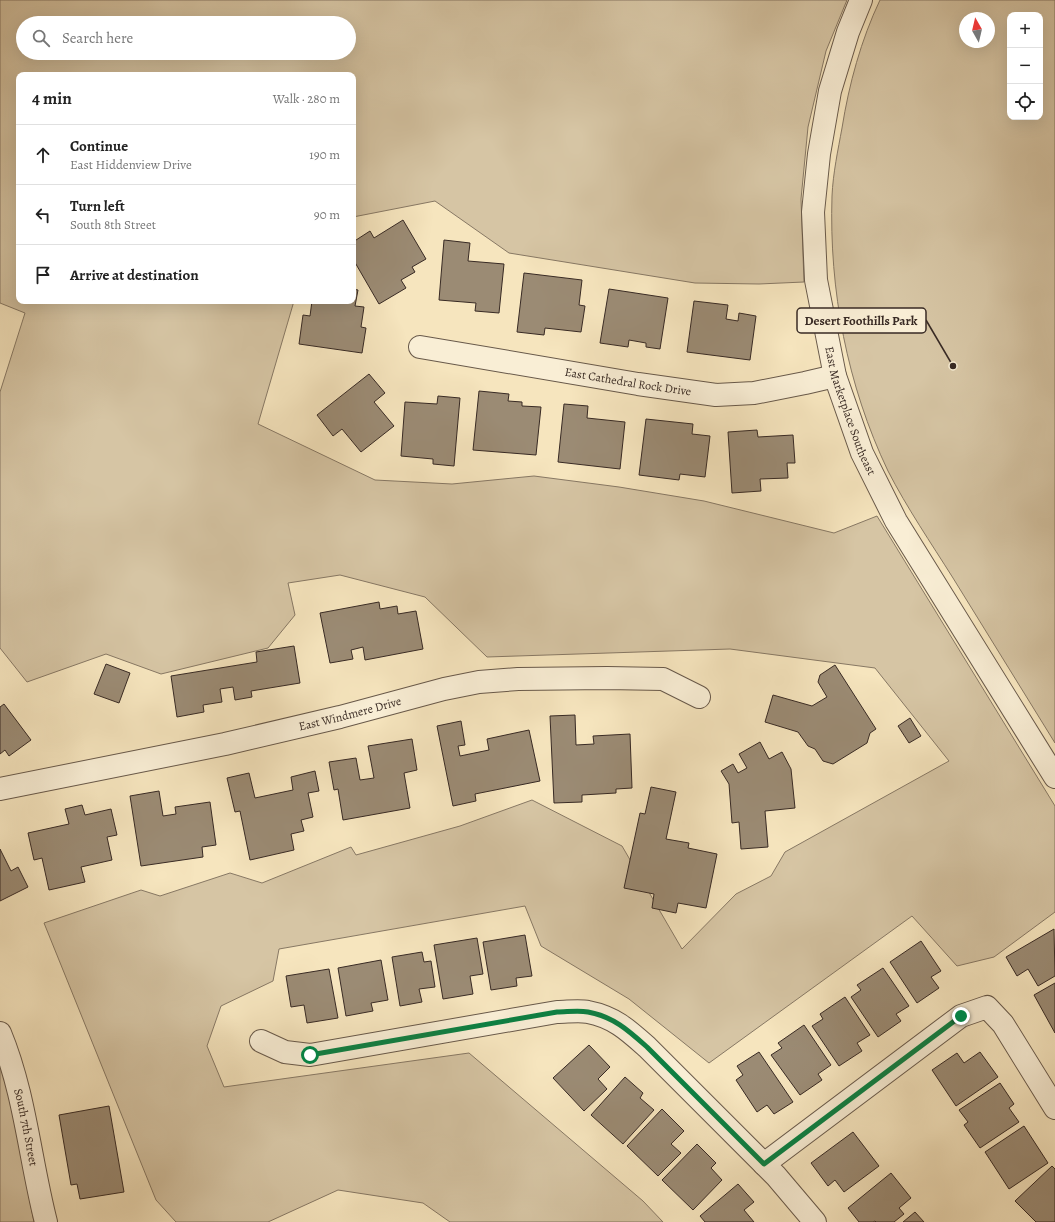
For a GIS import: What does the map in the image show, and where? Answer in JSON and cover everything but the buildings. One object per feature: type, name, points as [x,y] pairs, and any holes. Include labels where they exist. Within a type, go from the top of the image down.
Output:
[{"type":"street","name":"East Marketplace Southeast","points":[[861,0],[848,32],[830,91],[819,154],[813,212],[816,280],[835,376],[862,452],[896,520],[1055,777]]},
{"type":"street","name":"East Cathedral Rock Drive","points":[[420,347],[638,384],[716,395],[754,393],[835,376]]},
{"type":"street","name":"East Windmere Drive","points":[[0,789],[225,744],[340,717],[444,689],[479,682],[518,679],[664,679],[699,697]]},
{"type":"street","points":[[764,1164],[961,1016],[986,1007],[1003,1024],[1055,1108]]},
{"type":"street","points":[[261,1041],[285,1052],[310,1055],[557,1012],[587,1012],[609,1018],[627,1029],[653,1052],[776,1176],[815,1222]]},
{"type":"street","name":"South 7th Street","points":[[0,1033],[5,1045],[22,1106],[46,1222]]},
{"type":"shaded area","points":[[0,0],[847,0],[826,51],[808,127],[801,199],[804,282],[759,284],[695,283],[509,253],[435,201],[356,216],[356,72],[16,72],[16,304],[293,304],[258,424],[375,480],[452,484],[534,476],[619,487],[704,501],[834,533],[877,516],[1055,806],[1055,912],[994,957],[957,966],[912,916],[709,1063],[629,999],[541,946],[525,906],[279,949],[273,981],[221,1006],[207,1046],[224,1087],[469,1053],[643,1201],[663,1222],[450,1222],[423,1203],[338,1190],[268,1222],[176,1222],[156,1200],[44,923],[141,890],[160,896],[230,873],[262,883],[351,847],[356,855],[460,826],[532,800],[622,846],[682,949],[736,894],[771,876],[785,852],[949,761],[875,668],[730,649],[487,657],[425,597],[340,575],[288,583],[295,615],[268,648],[161,674],[106,654],[27,682],[0,648],[0,392],[25,313],[0,303]]},
{"type":"shaded area","points":[[880,0],[1055,0],[1055,743],[895,485],[874,438],[851,371],[838,302],[834,267],[832,196],[833,179],[848,95],[856,62]]},
{"type":"shaded area","points":[[0,1066],[7,1083],[34,1222],[0,1222]]},
{"type":"place","name":"Desert Foothills Park","points":[[953,366]]},
{"type":"route","points":[[310,1055],[557,1012],[587,1012],[609,1018],[627,1029],[647,1047],[764,1164],[961,1016]]}]
